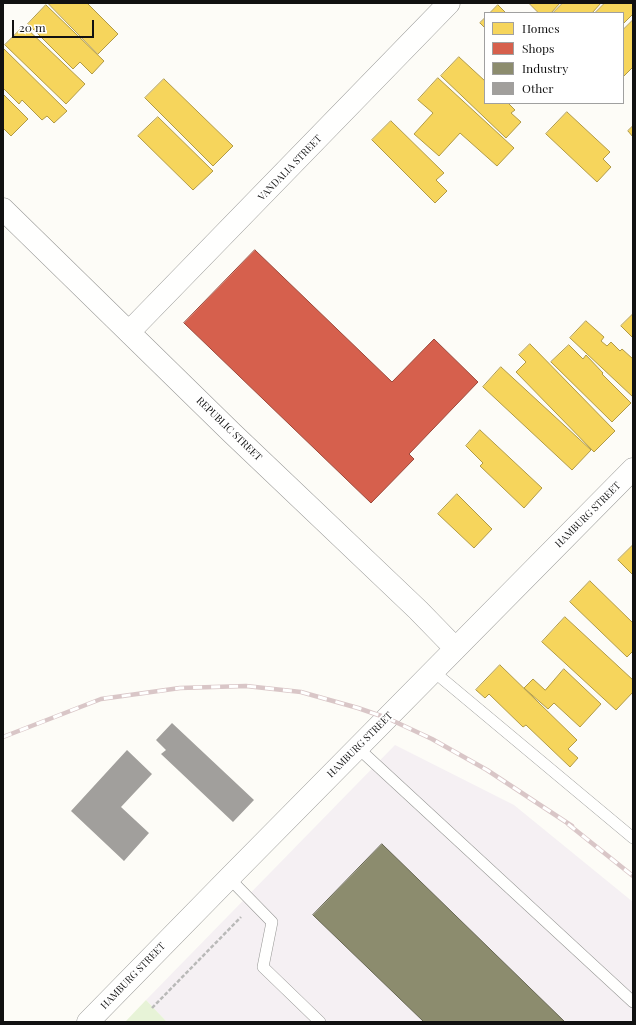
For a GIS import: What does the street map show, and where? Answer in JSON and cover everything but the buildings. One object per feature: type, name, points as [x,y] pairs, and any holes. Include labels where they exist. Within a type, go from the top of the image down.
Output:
[{"type":"street","name":"VANDALIA STREET","points":[[129,332],[450,3]]},
{"type":"street","name":"REPUBLIC STREET","points":[[3,209],[232,433],[418,610],[455,648]]},
{"type":"street","name":"HAMBURG STREET","points":[[88,1022],[228,878],[633,469]]},
{"type":"lane","points":[[433,671],[633,838]]},
{"type":"lane","points":[[358,748],[633,1002]]},
{"type":"lane","points":[[228,878],[272,922],[263,967],[320,1022]]},
{"type":"path","points":[[152,1008],[254,904]]},
{"type":"shaded area","points":[[395,745],[514,805],[633,902],[633,1022],[167,1022],[146,1000]]},
{"type":"green space","points":[[146,1000],[167,1022],[125,1022]]},
{"type":"railway","points":[[3,737],[101,699],[180,688],[246,686],[301,692],[387,718],[432,739],[487,770],[572,826]]},
{"type":"railway","points":[[568,824],[633,876]]}]
